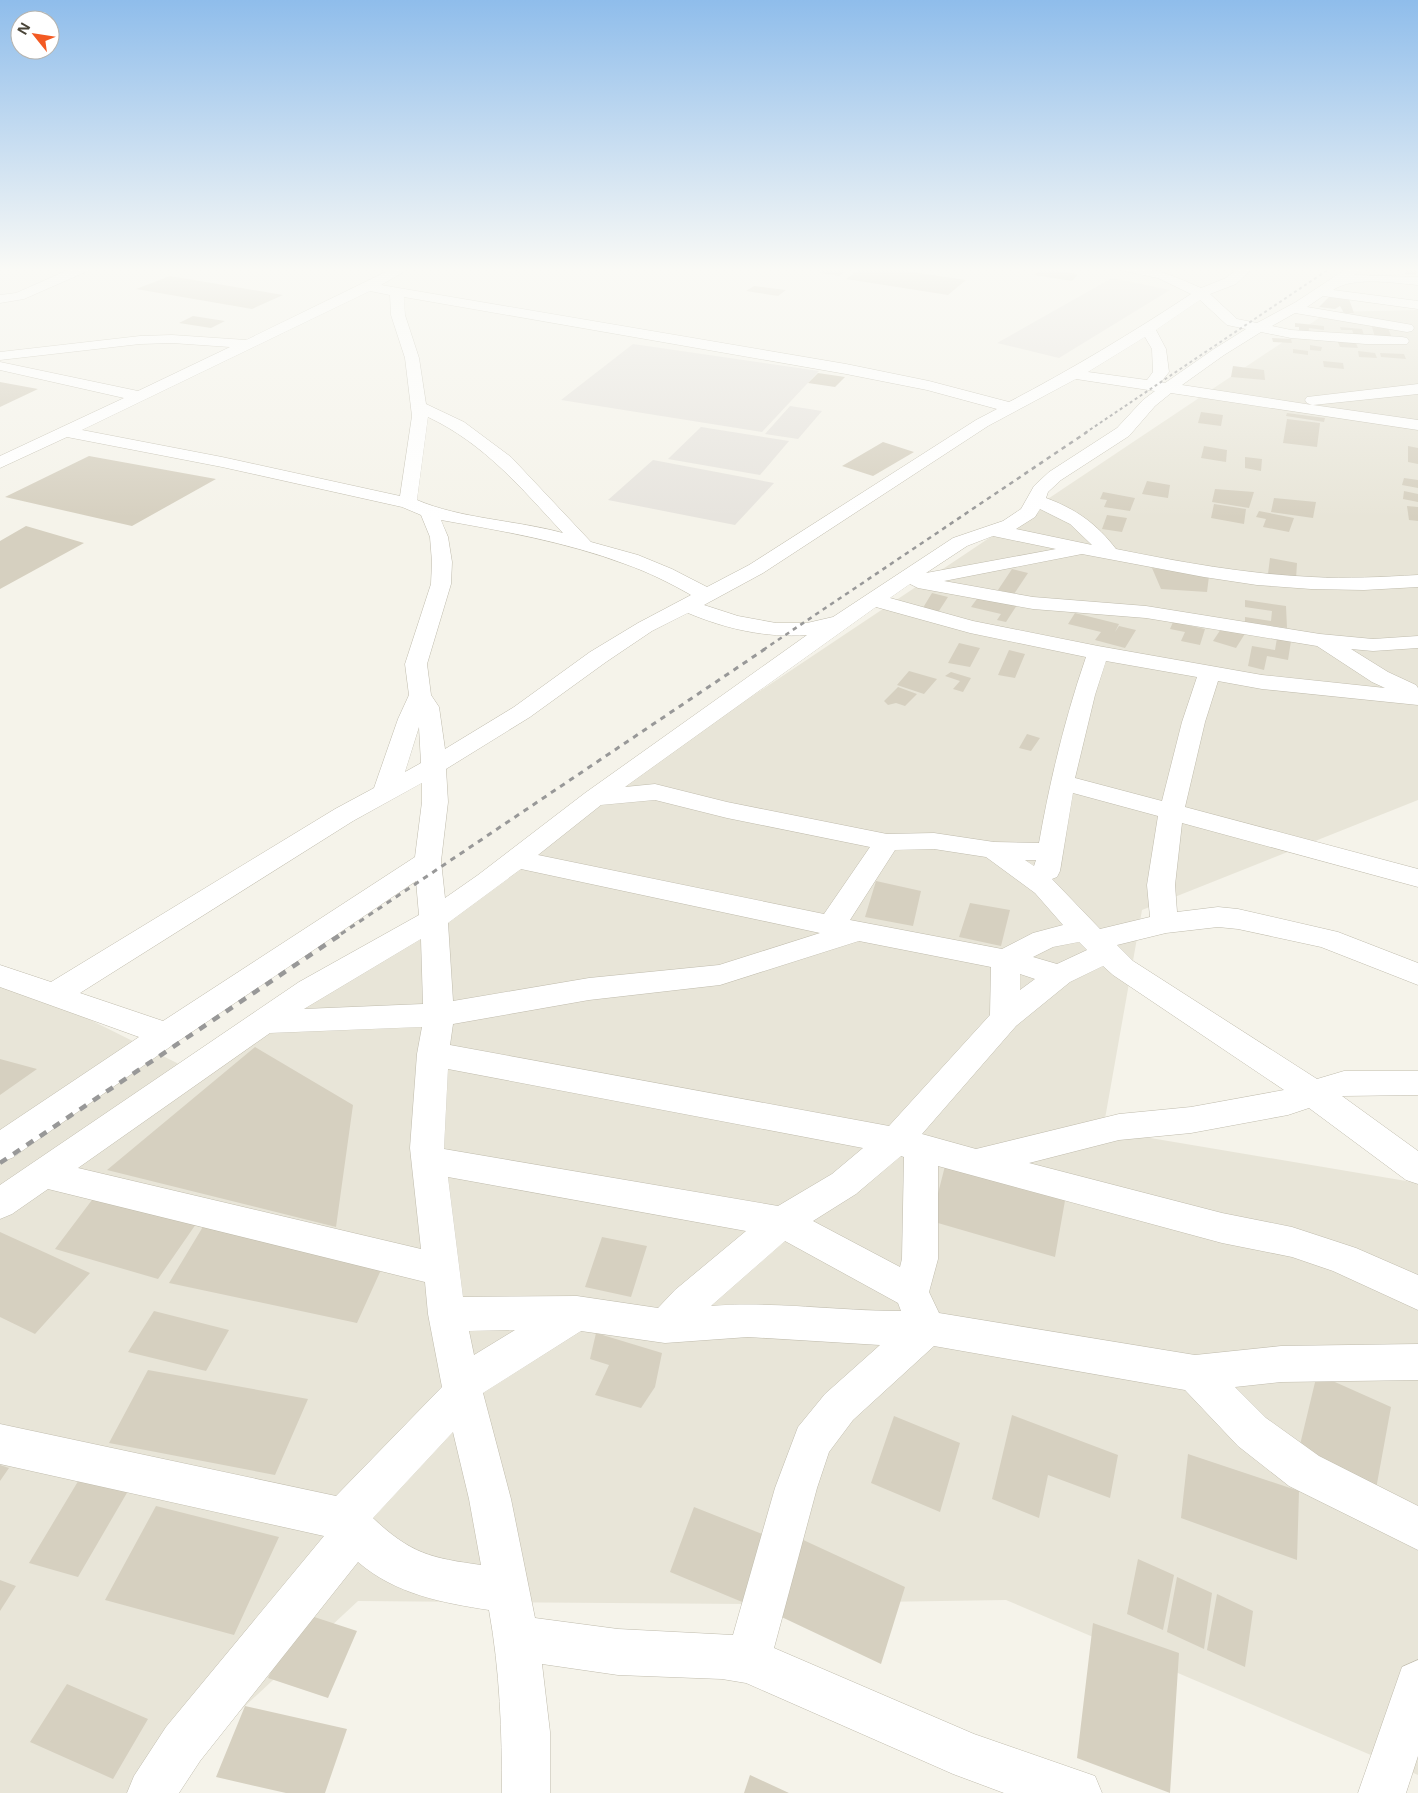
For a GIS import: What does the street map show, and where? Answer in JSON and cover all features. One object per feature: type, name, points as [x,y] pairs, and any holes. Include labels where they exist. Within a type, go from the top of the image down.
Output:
[{"type":"street","points":[[0,356],[49,351]]},
{"type":"street","points":[[0,463],[234,351]]},
{"type":"street","points":[[408,503],[419,429],[419,407],[410,351]]},
{"type":"street","points":[[738,351],[846,369],[929,386],[1012,408]]},
{"type":"street","points":[[54,994],[344,815],[434,766],[522,712],[598,656],[645,626],[756,569],[803,541],[982,423],[1074,374],[1112,351]]},
{"type":"street","points":[[0,1204],[310,990],[434,919],[488,881],[594,798],[842,621],[875,600],[910,582],[960,542],[1010,525],[1028,512],[1036,501],[1040,490],[1055,476],[1123,432],[1149,403],[1158,387],[1161,372],[1158,351]]},
{"type":"street","points":[[1158,387],[1221,351]]},
{"type":"street","points":[[0,366],[138,396]]},
{"type":"street","points":[[1074,374],[1266,404],[1418,425]]},
{"type":"street","points":[[1266,404],[1418,389]]},
{"type":"street","points":[[1354,395],[1393,421]]},
{"type":"street","points":[[419,407],[458,425],[505,461],[584,545]]},
{"type":"street","points":[[66,432],[222,462],[408,503],[429,512],[519,528],[639,562],[707,595]]},
{"type":"street","points":[[1036,501],[1078,518],[1090,528],[1108,552]]},
{"type":"street","points":[[429,512],[439,537],[442,562],[441,584],[416,664],[420,695],[427,707],[436,802],[428,861],[434,919],[439,1015],[432,1054],[427,1148],[447,1314],[462,1389],[490,1499],[517,1638],[526,1732],[526,1793]]},
{"type":"street","points":[[993,530],[1108,552],[1167,566],[1285,582],[1389,584],[1418,581]]},
{"type":"street","points":[[910,582],[948,573],[1046,557],[1084,548]]},
{"type":"street","points":[[910,582],[1033,603],[1146,612],[1320,640],[1373,645],[1418,643]]},
{"type":"street","points":[[875,600],[970,627],[1210,673],[1262,682],[1381,685],[1418,696]]},
{"type":"street","points":[[687,605],[724,620],[776,628],[808,628],[842,621]]},
{"type":"street","points":[[1320,640],[1381,685]]},
{"type":"street","points":[[1381,685],[1418,643]]},
{"type":"street","points":[[1373,645],[1381,685]]},
{"type":"street","points":[[1036,941],[1047,890],[1050,852],[1062,782],[1084,695],[1098,653]]},
{"type":"street","points":[[1166,923],[1162,910],[1161,886],[1172,811],[1191,730],[1201,695],[1210,673]]},
{"type":"street","points":[[384,793],[393,774],[409,716],[420,695]]},
{"type":"street","points":[[1062,782],[1418,878]]},
{"type":"street","points":[[594,798],[655,792],[736,812],[887,842],[934,841],[994,850],[1050,852]]},
{"type":"street","points":[[264,1022],[439,1015],[589,989],[720,975],[785,956],[844,929],[887,842]]},
{"type":"street","points":[[994,850],[1047,890],[1123,968],[1313,1093],[1418,1170]]},
{"type":"street","points":[[515,859],[844,929],[1006,960],[1060,975]]},
{"type":"street","points":[[0,1148],[166,1034],[428,861]]},
{"type":"street","points":[[1006,960],[1036,941],[1058,934],[1096,941],[1166,923],[1218,917],[1254,922],[1328,939],[1418,975]]},
{"type":"street","points":[[666,1326],[688,1302],[782,1222],[909,1145],[1005,1018],[1060,975],[1096,941]]},
{"type":"street","points":[[1005,1018],[1006,960]]},
{"type":"street","points":[[0,976],[166,1034]]},
{"type":"street","points":[[432,1054],[909,1145],[1222,1228],[1292,1242],[1343,1259],[1418,1293]]},
{"type":"street","points":[[977,1163],[1119,1127],[1191,1120],[1252,1110],[1288,1102],[1344,1084],[1418,1083]]},
{"type":"street","points":[[748,1660],[796,1488],[812,1442],[919,1310],[920,1259],[909,1145]]},
{"type":"street","points":[[429,1160],[782,1222],[919,1310],[1195,1373],[1281,1364],[1418,1362]]},
{"type":"street","points":[[44,1174],[441,1270]]},
{"type":"street","points":[[447,1314],[577,1313],[666,1326],[748,1320],[858,1328],[919,1310]]},
{"type":"street","points":[[152,1793],[183,1744],[349,1525],[462,1389],[577,1313]]},
{"type":"street","points":[[1195,1373],[1252,1432],[1304,1471],[1418,1529]]},
{"type":"street","points":[[0,1444],[349,1525],[372,1548],[402,1567],[440,1580],[507,1591]]},
{"type":"street","points":[[517,1638],[618,1652],[703,1654],[748,1660],[869,1715],[970,1757],[1061,1789],[1078,1793]]},
{"type":"street","points":[[1382,1793],[1418,1683]]},
{"type":"shaded area","points":[[624,351],[679,351],[819,371],[762,432],[561,400]]},
{"type":"shaded area","points":[[1029,351],[1071,351],[1059,358]]},
{"type":"shaded area","points":[[1270,351],[1418,351],[1418,800],[1142,910],[1103,1130],[1418,1183],[1418,1775],[1006,1600],[747,1604],[358,1601],[245,1706],[163,1793],[0,1793],[0,975],[187,1068],[264,1022]]},
{"type":"shaded area","points":[[790,406],[822,411],[798,439],[765,434]]},
{"type":"shaded area","points":[[701,427],[789,441],[760,475],[668,459]]},
{"type":"shaded area","points":[[653,460],[774,483],[735,525],[608,500]]},
{"type":"building","points":[[1293,351],[1306,351],[1308,351],[1308,355],[1293,353]]},
{"type":"building","points":[[1358,351],[1375,353],[1377,358],[1359,357]]},
{"type":"building","points":[[1380,353],[1404,354],[1406,359],[1381,357]]},
{"type":"building","points":[[1323,361],[1343,363],[1344,369],[1324,367]]},
{"type":"building","points":[[1233,366],[1264,370],[1265,380],[1231,377]]},
{"type":"building","points":[[818,373],[845,377],[835,387],[808,383]]},
{"type":"building","points":[[0,382],[38,389],[0,407]]},
{"type":"building","points":[[1201,412],[1223,415],[1221,426],[1198,423]]},
{"type":"building","points":[[1287,413],[1325,418],[1324,422],[1286,416]]},
{"type":"building","points":[[1287,419],[1320,423],[1317,447],[1283,443]]},
{"type":"building","points":[[883,442],[914,452],[873,476],[842,466]]},
{"type":"building","points":[[1204,446],[1227,450],[1226,462],[1201,458]]},
{"type":"building","points":[[1408,446],[1418,448],[1418,464],[1408,462]]},
{"type":"building","points":[[89,456],[216,479],[132,526],[5,497]]},
{"type":"building","points":[[1245,457],[1262,459],[1261,471],[1245,468]]},
{"type":"building","points":[[1404,478],[1418,480],[1418,488],[1402,485]]},
{"type":"building","points":[[1147,481],[1170,485],[1168,498],[1142,494]]},
{"type":"building","points":[[1215,489],[1254,492],[1249,508],[1212,502]]},
{"type":"building","points":[[1404,491],[1418,494],[1418,502],[1403,499]]},
{"type":"building","points":[[1103,492],[1135,498],[1130,511],[1104,507],[1107,500],[1100,499]]},
{"type":"building","points":[[1274,498],[1316,502],[1313,518],[1271,512]]},
{"type":"building","points":[[1214,504],[1246,509],[1244,524],[1211,518]]},
{"type":"building","points":[[1407,506],[1418,507],[1418,521],[1409,520]]},
{"type":"building","points":[[1259,511],[1294,518],[1289,532],[1263,527],[1266,519],[1256,517]]},
{"type":"building","points":[[1107,515],[1127,518],[1122,532],[1102,529]]},
{"type":"building","points":[[26,526],[84,543],[0,589],[0,541]]},
{"type":"building","points":[[1270,558],[1297,563],[1296,579],[1268,574]]},
{"type":"building","points":[[1152,568],[1209,576],[1207,592],[1161,589]]},
{"type":"building","points":[[1012,569],[1028,573],[1014,594],[998,590]]},
{"type":"building","points":[[932,593],[948,597],[937,614],[921,611]]},
{"type":"building","points":[[979,596],[1017,605],[1006,622],[997,620],[1001,614],[971,607]]},
{"type":"building","points":[[1245,600],[1286,606],[1287,628],[1245,622],[1245,617],[1271,621],[1272,611],[1245,607]]},
{"type":"building","points":[[1075,613],[1119,624],[1115,632],[1119,626],[1136,630],[1125,648],[1095,640],[1101,632],[1068,624]]},
{"type":"building","points":[[1173,622],[1205,629],[1200,645],[1181,641],[1185,632],[1170,629]]},
{"type":"building","points":[[1221,629],[1246,632],[1236,648],[1213,641]]},
{"type":"building","points":[[1277,638],[1291,641],[1288,660],[1267,656],[1264,670],[1248,666],[1252,646],[1275,650]]},
{"type":"building","points":[[959,643],[980,648],[970,667],[948,663]]},
{"type":"building","points":[[1009,650],[1025,654],[1015,678],[998,675]]},
{"type":"building","points":[[909,671],[937,679],[924,694],[897,685]]},
{"type":"building","points":[[951,672],[971,678],[963,692],[953,689],[960,681],[945,676]]},
{"type":"building","points":[[898,687],[917,694],[905,706],[896,703],[888,705],[884,701]]},
{"type":"building","points":[[1027,734],[1040,738],[1031,751],[1019,748]]},
{"type":"building","points":[[876,881],[921,891],[913,926],[865,917]]},
{"type":"building","points":[[970,903],[1010,910],[1001,946],[959,937]]},
{"type":"building","points":[[255,1047],[353,1105],[336,1227],[107,1170]]},
{"type":"building","points":[[0,1059],[37,1069],[0,1095]]},
{"type":"building","points":[[946,1162],[1066,1195],[1055,1257],[931,1221]]},
{"type":"building","points":[[95,1196],[196,1224],[158,1279],[55,1249]]},
{"type":"building","points":[[204,1225],[385,1261],[357,1323],[169,1283]]},
{"type":"building","points":[[0,1232],[90,1273],[35,1334],[0,1317]]},
{"type":"building","points":[[602,1237],[647,1246],[631,1297],[585,1287]]},
{"type":"building","points":[[154,1311],[229,1330],[206,1371],[128,1352]]},
{"type":"building","points":[[596,1333],[662,1353],[655,1387],[641,1408],[595,1395],[609,1365],[590,1359]]},
{"type":"building","points":[[148,1370],[308,1399],[275,1475],[109,1443]]},
{"type":"building","points":[[1317,1374],[1391,1407],[1376,1489],[1298,1453]]},
{"type":"building","points":[[1012,1415],[1118,1455],[1110,1498],[1048,1475],[1039,1518],[992,1499]]},
{"type":"building","points":[[894,1416],[960,1443],[940,1512],[871,1483]]},
{"type":"building","points":[[1188,1454],[1299,1491],[1297,1560],[1181,1518]]},
{"type":"building","points":[[0,1465],[9,1468],[0,1481]]},
{"type":"building","points":[[80,1478],[128,1491],[78,1577],[29,1563]]},
{"type":"building","points":[[156,1506],[279,1537],[234,1635],[105,1600]]},
{"type":"building","points":[[694,1507],[770,1537],[747,1604],[670,1572]]},
{"type":"building","points":[[799,1538],[905,1587],[881,1664],[771,1612]]},
{"type":"building","points":[[1138,1559],[1174,1575],[1163,1630],[1127,1614]]},
{"type":"building","points":[[1177,1577],[1212,1593],[1204,1649],[1167,1632]]},
{"type":"building","points":[[0,1580],[16,1586],[0,1611]]},
{"type":"building","points":[[1217,1594],[1253,1611],[1245,1667],[1207,1650]]},
{"type":"building","points":[[299,1612],[357,1631],[328,1698],[268,1678]]},
{"type":"building","points":[[1093,1623],[1179,1653],[1170,1793],[1077,1758]]},
{"type":"building","points":[[67,1684],[148,1719],[113,1779],[30,1742]]},
{"type":"building","points":[[245,1706],[347,1729],[325,1793],[286,1793],[216,1777]]},
{"type":"building","points":[[750,1775],[789,1793],[744,1793]]},
{"type":"railway","points":[[1085,433],[1207,351]]},
{"type":"railway","points":[[763,650],[1087,432]]},
{"type":"railway","points":[[341,934],[765,649]]},
{"type":"railway","points":[[0,1163],[343,933]]}]
